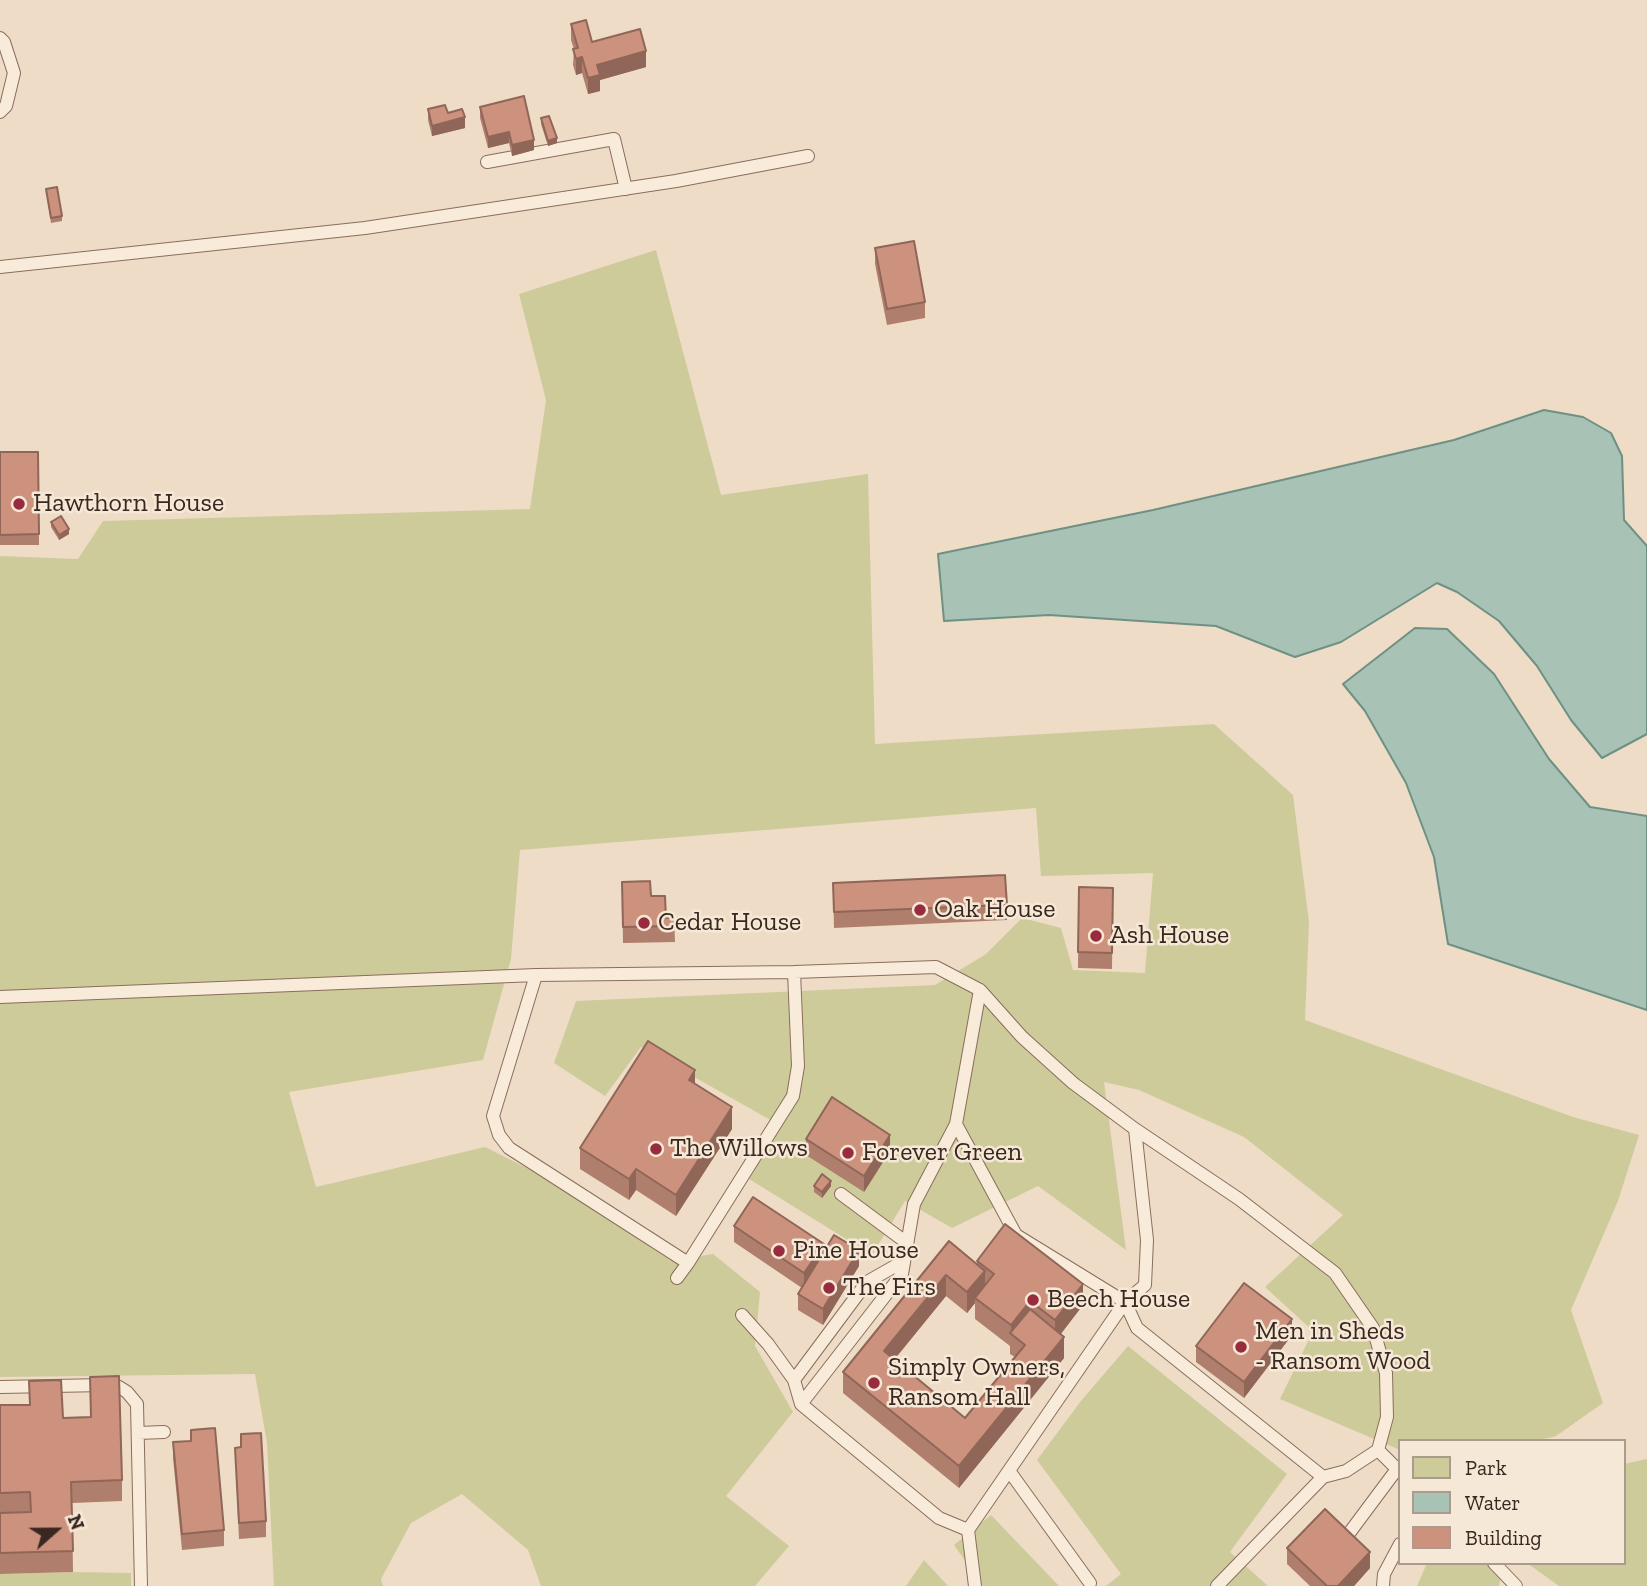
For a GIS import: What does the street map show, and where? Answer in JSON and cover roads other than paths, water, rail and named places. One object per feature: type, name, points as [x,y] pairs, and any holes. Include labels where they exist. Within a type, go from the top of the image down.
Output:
[{"type":"lane","points":[[0,38],[4,42],[13,73],[6,106],[0,112]]},
{"type":"lane","points":[[487,162],[614,139],[626,189]]},
{"type":"lane","points":[[0,267],[365,228],[626,189],[808,156]]},
{"type":"lane","points":[[0,997],[536,975],[793,972],[936,967],[980,990],[1022,1037],[1073,1083],[1135,1129],[1240,1199],[1335,1273],[1373,1328],[1386,1373],[1387,1417],[1378,1450],[1346,1471],[1323,1477],[1217,1586]]},
{"type":"lane","points":[[677,1278],[793,1096],[798,1066],[793,972]]},
{"type":"lane","points":[[536,975],[493,1116],[499,1135],[509,1147],[688,1263]]},
{"type":"lane","points":[[801,1404],[902,1274],[914,1204],[956,1124],[980,990]]},
{"type":"lane","points":[[956,1124],[1016,1235],[1125,1302],[1137,1328],[1323,1477]]},
{"type":"lane","points":[[975,1586],[968,1530],[1125,1302],[1145,1285],[1147,1240],[1135,1129]]},
{"type":"lane","points":[[841,1194],[907,1242]]},
{"type":"lane","points":[[794,1380],[867,1282],[904,1261]]},
{"type":"lane","points":[[742,1315],[768,1344],[794,1380],[801,1404],[939,1518],[968,1530]]},
{"type":"lane","points":[[0,1387],[90,1383],[119,1387],[127,1392],[137,1405],[141,1586]]},
{"type":"lane","points":[[138,1433],[164,1432]]},
{"type":"lane","points":[[1378,1450],[1398,1469]]},
{"type":"lane","points":[[1347,1536],[1398,1471]]},
{"type":"lane","points":[[1010,1472],[1090,1583]]},
{"type":"lane","points":[[1383,1586],[1384,1574],[1398,1548]]},
{"type":"lane","points":[[1496,1565],[1516,1586]]},
{"type":"water","points":[[1544,410],[1583,417],[1611,433],[1622,456],[1624,520],[1647,546],[1647,734],[1602,758],[1571,720],[1537,666],[1499,621],[1457,592],[1437,583],[1341,642],[1295,657],[1216,626],[1049,615],[944,621],[938,554],[1153,510],[1454,440]]},
{"type":"water","points":[[1415,628],[1447,629],[1494,674],[1549,759],[1590,807],[1647,816],[1647,1010],[1448,944],[1434,857],[1406,783],[1365,711],[1343,684]]},
{"type":"place","name":"Hawthorn House","points":[[19,504]]},
{"type":"place","name":"Oak House","points":[[920,910]]},
{"type":"place","name":"Cedar House","points":[[644,923]]},
{"type":"place","name":"Ash House","points":[[1096,936]]},
{"type":"place","name":"The Willows","points":[[656,1149]]},
{"type":"place","name":"Forever Green","points":[[848,1153]]},
{"type":"place","name":"Pine House","points":[[779,1251]]},
{"type":"place","name":"The Firs","points":[[829,1288]]},
{"type":"place","name":"Beech House","points":[[1033,1300]]},
{"type":"place","name":"Men in Sheds - Ransom Wood","points":[[1241,1347]]},
{"type":"place","name":"Simply Owners, Ransom Hall","points":[[874,1383]]}]
